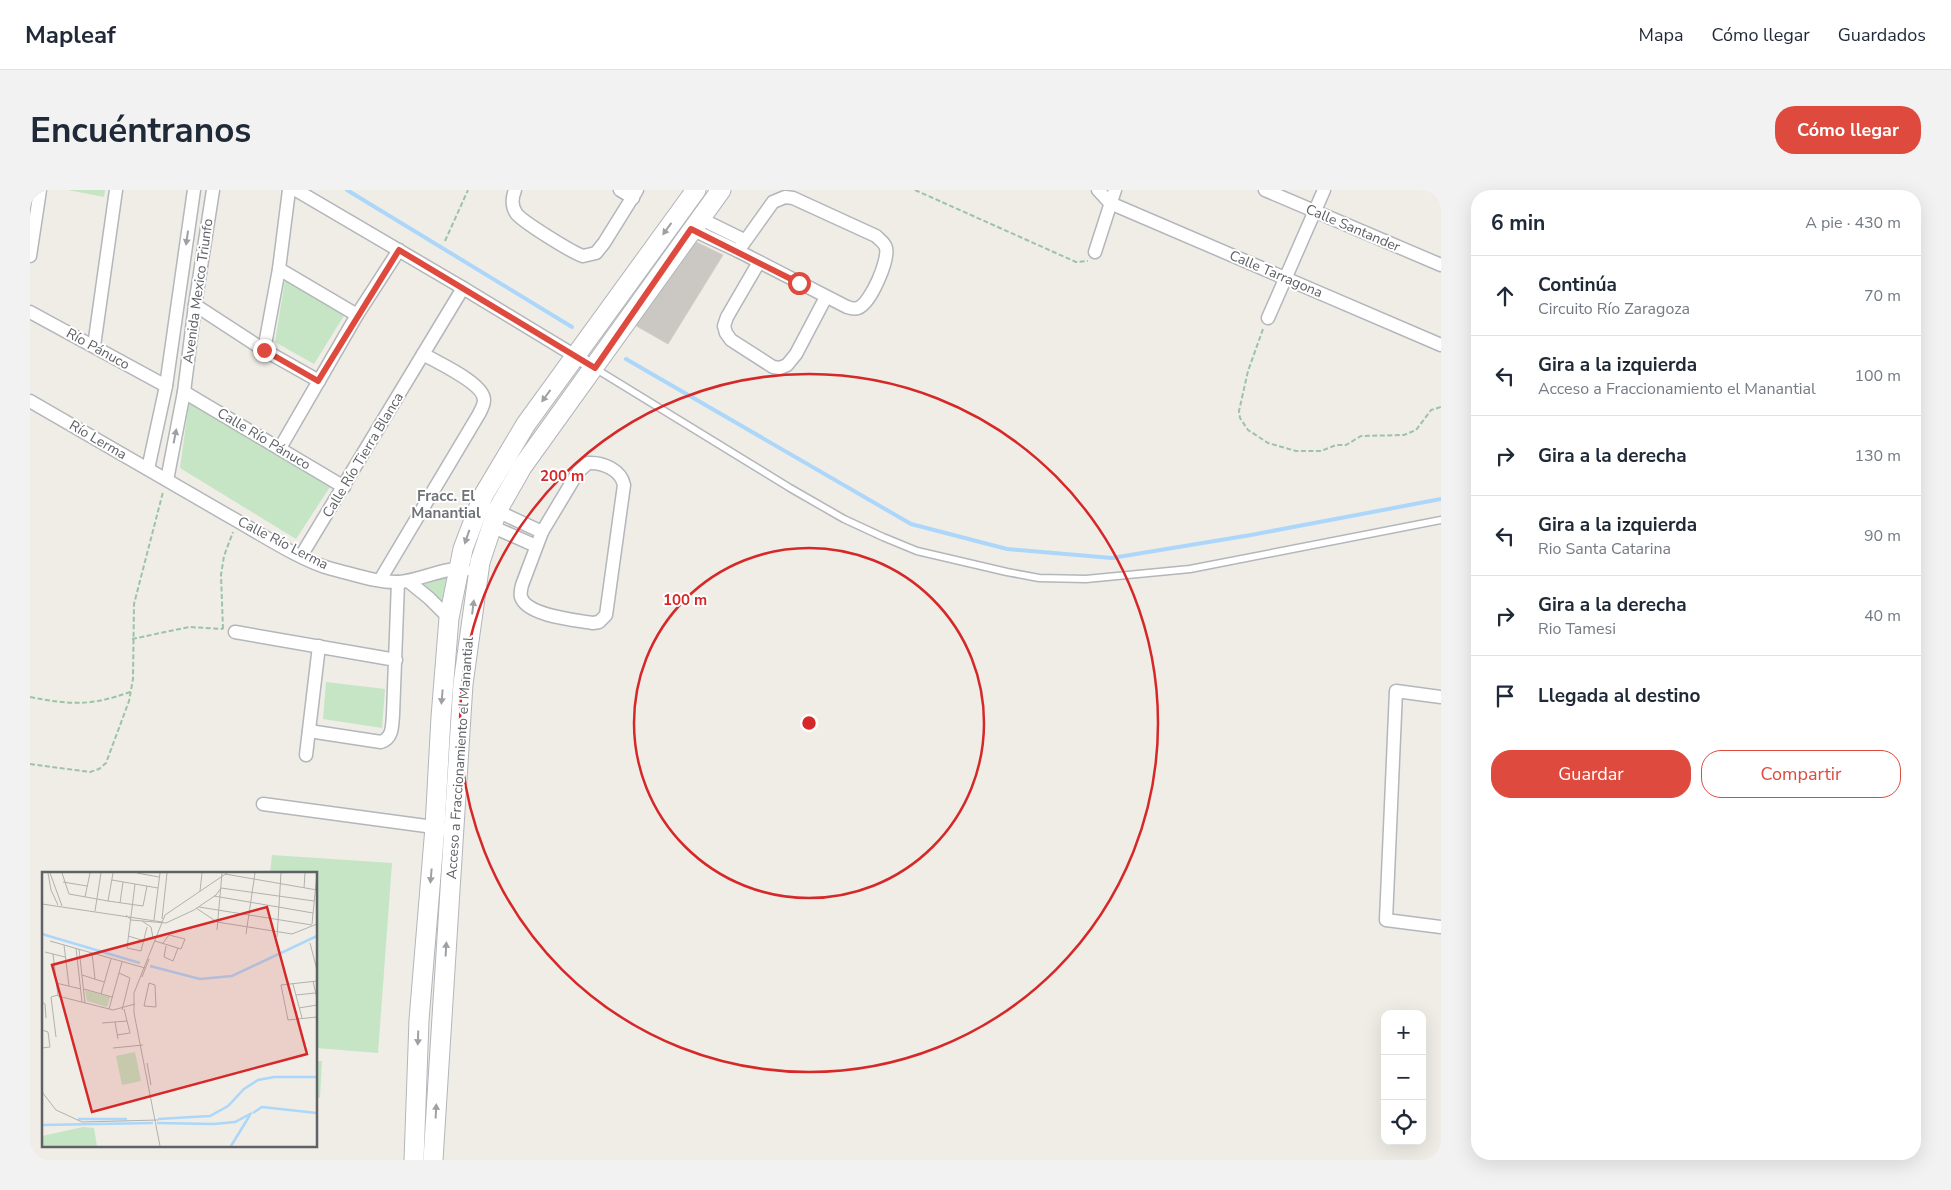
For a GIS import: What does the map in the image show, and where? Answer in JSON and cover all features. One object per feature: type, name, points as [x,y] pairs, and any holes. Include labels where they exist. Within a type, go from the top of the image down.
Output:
[{"type":"main road","name":"Acceso a Fraccionamiento el Manantial","points":[[414,1160],[419,1020],[435,827],[449,618],[463,549],[483,496],[526,424],[687,198],[696,190]]},
{"type":"main road","name":"Acceso a Fraccionamiento el Manantial","points":[[434,1160],[463,684],[477,573],[494,519],[522,467],[556,417],[595,368],[695,223],[721,190]]},
{"type":"street","points":[[30,256],[40,190]]},
{"type":"street","points":[[94,346],[116,190]]},
{"type":"street","name":"Avenida Mexico Triunfo","points":[[148,469],[166,386],[194,190]]},
{"type":"street","name":"Avenida Mexico Triunfo","points":[[167,480],[184,392],[213,190]]},
{"type":"street","points":[[264,350],[279,269],[289,190]]},
{"type":"street","points":[[296,190],[595,368]]},
{"type":"street","points":[[514,193],[512,204],[519,216],[583,256],[596,253],[635,194],[620,190]]},
{"type":"street","points":[[1098,190],[1110,203]]},
{"type":"street","points":[[1095,252],[1115,190]]},
{"type":"street","name":"Calle Santander","points":[[1265,190],[1441,265]]},
{"type":"street","points":[[1268,318],[1324,190]]},
{"type":"street","points":[[695,223],[741,246],[759,262],[826,297],[852,308],[859,308],[875,286],[886,254],[886,246],[876,236],[793,198],[785,197],[773,202],[741,246]]},
{"type":"street","name":"Calle Tarragona","points":[[1110,203],[1441,346]]},
{"type":"street","points":[[280,448],[357,315],[399,250]]},
{"type":"street","points":[[759,262],[727,317],[724,326],[731,340],[773,367],[782,367],[792,360],[826,297]]},
{"type":"street","points":[[279,269],[357,315]]},
{"type":"street","name":"Calle Río Tierra Blanca","points":[[301,556],[463,288]]},
{"type":"street","points":[[195,305],[264,350],[318,381]]},
{"type":"street","name":"Río Pánuco","points":[[30,312],[166,386]]},
{"type":"street","points":[[380,580],[479,414],[484,400],[482,392],[473,382],[424,354]]},
{"type":"street","name":"Calle Río Pánuco","points":[[184,392],[344,487]]},
{"type":"street","name":"Río Lerma","points":[[30,401],[167,480]]},
{"type":"street","points":[[594,463],[602,464],[620,475],[624,485],[624,498],[606,616],[603,619],[593,624],[559,617],[532,609],[524,602],[521,594],[522,585],[536,546],[542,532],[578,472],[584,466],[594,463]]},
{"type":"street","name":"Calle Río Lerma","points":[[167,480],[301,556],[329,568],[380,580],[403,581],[458,568],[477,573]]},
{"type":"street","points":[[494,519],[542,532]]},
{"type":"street","points":[[494,519],[536,546]]},
{"type":"street","points":[[309,731],[381,742],[386,741],[391,735],[403,581],[429,598],[449,618]]},
{"type":"street","points":[[229,630],[396,660]]},
{"type":"street","points":[[306,755],[319,646]]},
{"type":"street","points":[[1441,697],[1396,691],[1386,920],[1441,927]]},
{"type":"street","points":[[263,804],[454,830]]},
{"type":"lane","points":[[595,368],[844,519],[917,551],[1039,578],[1086,579],[1190,569],[1441,520]]},
{"type":"path","points":[[445,241],[468,190]]},
{"type":"path","points":[[915,190],[1076,262],[1084,263],[1090,261],[1095,252]]},
{"type":"path","points":[[1268,318],[1258,340],[1239,411],[1243,424],[1251,434],[1259,439],[1296,451],[1321,451],[1336,445],[1346,445],[1361,436],[1404,435],[1416,430],[1432,410],[1441,407]]},
{"type":"path","points":[[30,764],[90,772],[99,769],[106,763],[129,702],[133,679],[132,638],[134,604],[167,480]]},
{"type":"path","points":[[132,638],[189,627],[229,630],[221,575],[224,556],[238,521]]},
{"type":"path","points":[[30,697],[65,703],[92,703],[105,701],[131,692]]},
{"type":"green space","points":[[68,190],[105,190],[104,197]]},
{"type":"green space","points":[[285,280],[345,314],[314,364],[275,342]]},
{"type":"green space","points":[[189,403],[330,487],[296,539],[180,468]]},
{"type":"green space","points":[[448,575],[443,603],[420,583],[435,581]]},
{"type":"green space","points":[[326,682],[385,689],[382,728],[323,719]]},
{"type":"green space","points":[[272,855],[392,863],[378,1053],[318,1048],[318,872],[270,872]]},
{"type":"green space","points":[[318,1061],[322,1061],[320,1098],[318,1098]]},
{"type":"building","points":[[690,239],[723,255],[668,344],[633,324]]},
{"type":"waterway","points":[[347,190],[572,327]]},
{"type":"waterway","points":[[626,359],[911,524],[1007,549],[1112,558],[1251,535],[1441,499]]},
{"type":"district","name":"Fracc. El Manantial","points":[[446,504]]},
{"type":"route","points":[[264,350],[318,381],[357,315],[399,250],[595,368],[691,229],[799,283]]}]
